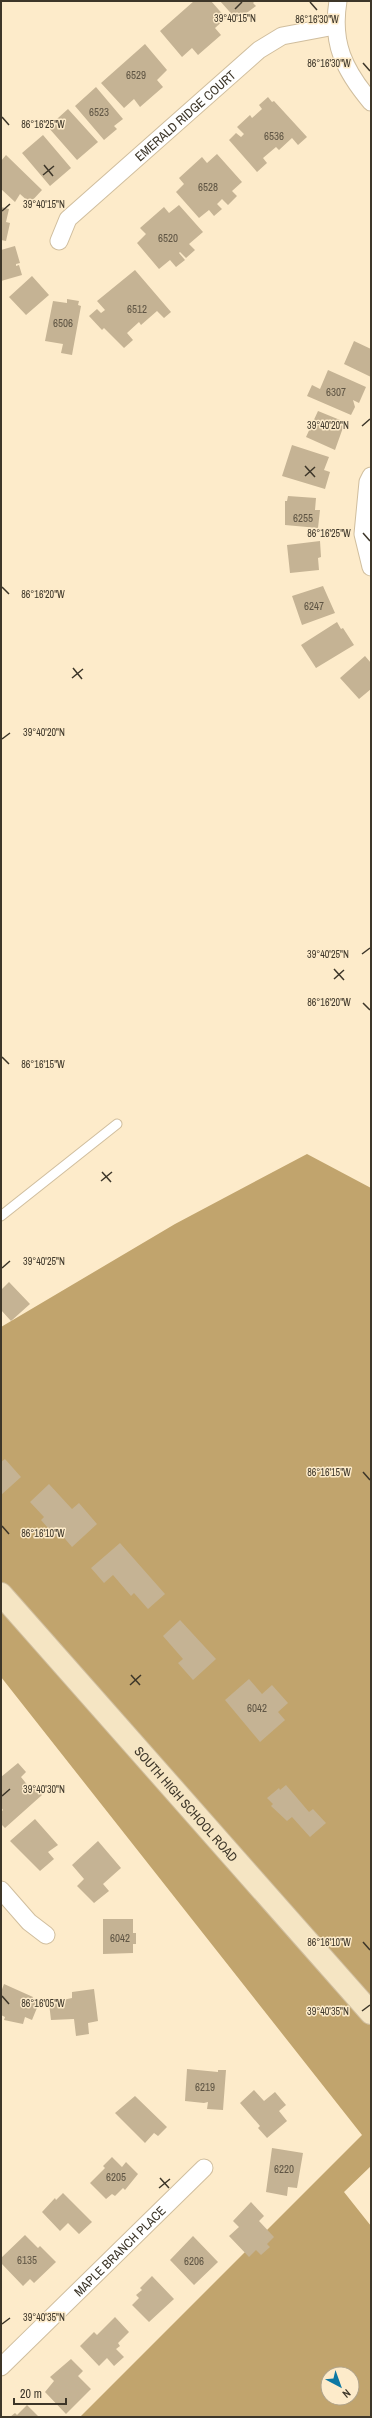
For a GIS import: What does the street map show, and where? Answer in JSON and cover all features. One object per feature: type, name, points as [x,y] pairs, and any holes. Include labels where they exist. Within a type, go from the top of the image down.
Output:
[{"type":"main road","name":"SOUTH HIGH SCHOOL ROAD","points":[[1,1594],[371,2013]]},
{"type":"street","points":[[338,1],[335,26],[338,48],[359,88],[371,102]]},
{"type":"street","name":"EMERALD RIDGE COURT","points":[[59,241],[68,219],[259,50],[282,36],[335,26]]},
{"type":"street","points":[[371,476],[368,482],[363,534],[371,567]]},
{"type":"street","points":[[1,1890],[29,1922],[46,1936]]},
{"type":"street","name":"MAPLE BRANCH PLACE","points":[[1,2367],[204,2168]]},
{"type":"lane","points":[[1,1216],[117,1124]]},
{"type":"shaded area","points":[[307,1154],[371,1188],[371,2166],[344,2192],[371,2226],[371,2417],[80,2417],[362,2135],[1,1677],[1,1327],[175,1224]]},
{"type":"building","points":[[194,1],[211,1],[226,18],[215,28],[221,35],[198,55],[192,48],[182,57],[160,31]]},
{"type":"building","points":[[220,1],[255,1],[253,3],[256,6],[237,20]]},
{"type":"building","points":[[145,44],[167,70],[157,80],[163,87],[140,107],[134,99],[124,108],[101,83]]},
{"type":"building","points":[[96,87],[123,119],[114,126],[117,129],[104,140],[75,106]]},
{"type":"building","points":[[268,97],[272,102],[274,101],[307,137],[298,145],[292,138],[279,150],[276,147],[263,158],[267,163],[257,172],[229,140],[236,133],[241,137],[244,134],[237,127],[250,115],[252,118],[262,109],[259,105]]},
{"type":"building","points":[[68,109],[98,142],[77,160],[48,127]]},
{"type":"building","points":[[43,135],[71,168],[50,186],[22,153]]},
{"type":"building","points":[[217,154],[242,182],[232,191],[237,196],[228,205],[222,199],[217,204],[222,209],[214,216],[209,210],[199,218],[176,192],[184,184],[179,178],[202,157],[207,163]]},
{"type":"building","points":[[6,155],[42,190],[30,203],[20,194],[15,202],[1,189],[1,161]]},
{"type":"building","points":[[179,205],[203,232],[189,244],[195,250],[186,258],[180,252],[179,253],[185,260],[176,267],[170,260],[159,269],[137,243],[146,234],[140,228],[164,207],[169,213]]},
{"type":"building","points":[[1,207],[9,209],[6,222],[10,223],[6,241],[1,240]]},
{"type":"building","points":[[15,246],[20,263],[16,264],[16,266],[19,265],[22,275],[1,281],[1,250]]},
{"type":"building","points":[[135,270],[171,312],[164,318],[157,311],[141,325],[139,322],[127,333],[133,340],[124,348],[104,328],[102,330],[89,316],[97,309],[101,313],[105,310],[97,301]]},
{"type":"building","points":[[32,276],[49,295],[26,315],[9,297]]},
{"type":"building","points":[[67,299],[79,301],[78,305],[81,306],[72,355],[61,353],[63,344],[45,341],[53,301],[67,303]]},
{"type":"building","points":[[354,341],[371,349],[371,377],[344,364]]},
{"type":"building","points":[[328,370],[366,387],[359,403],[353,400],[355,407],[351,415],[307,396],[312,385],[320,389]]},
{"type":"building","points":[[318,411],[345,422],[335,450],[306,437]]},
{"type":"building","points":[[292,445],[329,457],[324,470],[330,472],[325,489],[282,476]]},
{"type":"building","points":[[288,496],[316,498],[315,510],[320,510],[318,528],[285,525],[285,501],[287,501]]},
{"type":"building","points":[[320,541],[321,557],[318,558],[319,570],[290,573],[287,545]]},
{"type":"building","points":[[323,586],[335,613],[302,625],[292,596]]},
{"type":"building","points":[[337,622],[341,629],[343,628],[354,645],[316,668],[301,645]]},
{"type":"building","points":[[365,656],[371,663],[371,689],[359,699],[340,678]]},
{"type":"building","points":[[9,1282],[30,1304],[11,1321],[1,1310],[1,1290]]},
{"type":"building","points":[[5,1459],[21,1477],[1,1495],[1,1462]]},
{"type":"building","points":[[49,1484],[72,1509],[79,1503],[97,1524],[72,1547],[60,1533],[56,1537],[41,1520],[44,1517],[30,1502]]},
{"type":"building","points":[[120,1543],[165,1594],[148,1609],[134,1593],[131,1596],[113,1575],[104,1583],[91,1568]]},
{"type":"building","points":[[180,1620],[216,1659],[193,1680],[178,1663],[183,1659],[163,1636]]},
{"type":"building","points":[[249,1679],[262,1694],[272,1685],[288,1703],[278,1712],[285,1720],[260,1742],[225,1700]]},
{"type":"building","points":[[18,1763],[26,1772],[21,1777],[29,1787],[32,1784],[42,1795],[5,1828],[1,1824],[1,1812],[3,1810],[1,1807],[1,1777]]},
{"type":"building","points":[[286,1785],[309,1812],[313,1809],[326,1823],[310,1837],[292,1817],[287,1821],[271,1806],[273,1804],[267,1798],[279,1788],[280,1790]]},
{"type":"building","points":[[35,1819],[58,1845],[48,1852],[54,1859],[40,1871],[10,1841]]},
{"type":"building","points":[[98,1841],[121,1868],[103,1884],[109,1891],[94,1903],[77,1886],[84,1879],[72,1865]]},
{"type":"building","points":[[103,1919],[133,1919],[133,1933],[136,1933],[136,1944],[133,1944],[133,1953],[103,1954]]},
{"type":"building","points":[[4,1984],[33,1997],[32,2000],[39,2003],[32,2020],[25,2017],[23,2024],[4,2020],[5,2017],[1,2015],[1,1992]]},
{"type":"building","points":[[94,1989],[98,2021],[88,2023],[89,2034],[76,2036],[74,2019],[51,2020],[49,2003],[72,1998],[72,1992]]},
{"type":"building","points":[[187,2069],[218,2072],[218,2070],[226,2070],[223,2110],[207,2109],[208,2102],[185,2101]]},
{"type":"building","points":[[254,2090],[264,2101],[275,2092],[286,2105],[279,2111],[287,2121],[267,2138],[258,2128],[260,2126],[240,2103]]},
{"type":"building","points":[[135,2096],[167,2127],[158,2136],[154,2133],[145,2143],[115,2113]]},
{"type":"building","points":[[272,2148],[303,2153],[297,2188],[288,2187],[287,2196],[266,2192]]},
{"type":"building","points":[[112,2157],[122,2167],[126,2162],[138,2174],[125,2190],[123,2188],[115,2196],[112,2194],[106,2199],[90,2183],[105,2168],[103,2166]]},
{"type":"building","points":[[63,2193],[92,2222],[79,2234],[68,2223],[60,2231],[42,2212],[55,2198],[56,2200]]},
{"type":"building","points":[[251,2202],[264,2216],[259,2221],[274,2237],[267,2244],[270,2247],[261,2255],[256,2250],[249,2257],[229,2236],[239,2227],[233,2221]]},
{"type":"building","points":[[25,2235],[38,2248],[40,2246],[56,2262],[34,2283],[30,2279],[23,2286],[1,2263],[1,2258]]},
{"type":"building","points":[[193,2236],[218,2262],[194,2285],[170,2260]]},
{"type":"building","points":[[152,2276],[174,2299],[149,2322],[132,2305],[139,2298],[136,2295],[142,2290],[140,2288]]},
{"type":"building","points":[[115,2317],[129,2332],[118,2343],[120,2346],[116,2349],[124,2357],[114,2366],[107,2358],[99,2366],[80,2346],[94,2332],[97,2335]]},
{"type":"building","points":[[71,2359],[83,2371],[78,2376],[91,2389],[66,2414],[45,2392],[54,2381],[50,2377]]},
{"type":"building","points":[[27,2405],[39,2417],[10,2417],[15,2413],[17,2415]]}]
